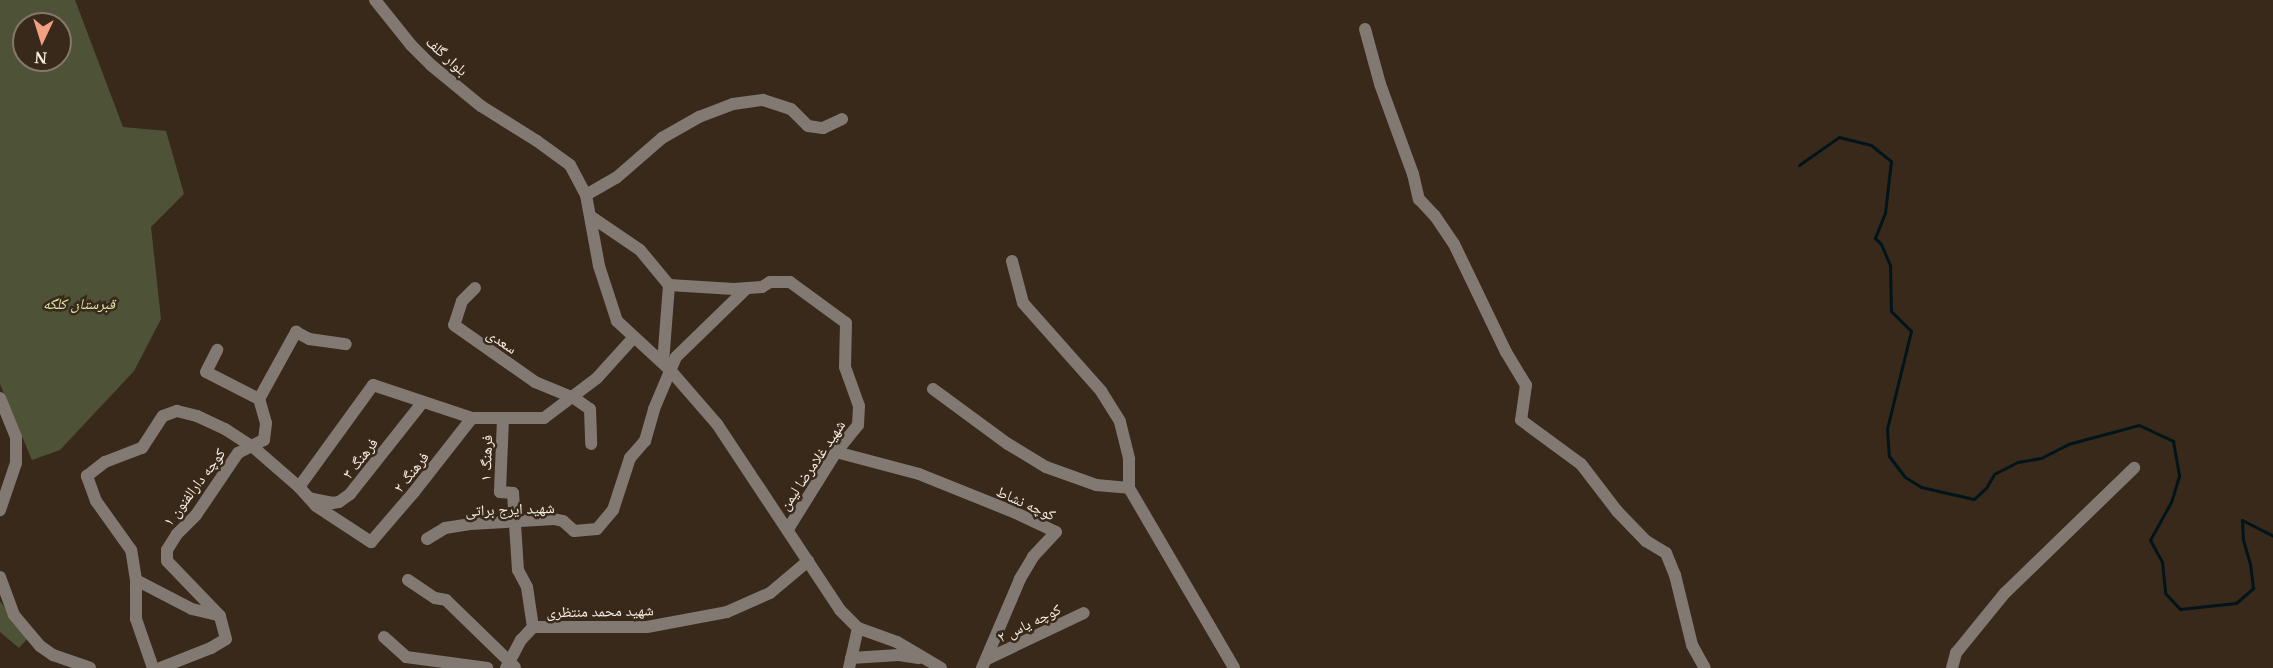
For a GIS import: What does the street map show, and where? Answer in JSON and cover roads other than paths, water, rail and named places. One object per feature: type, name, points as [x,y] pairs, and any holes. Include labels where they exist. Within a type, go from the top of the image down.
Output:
[{"type":"street","name":"بلوار گلف","points":[[375,0],[411,45],[431,65],[481,106],[570,165],[586,195],[599,266],[617,321],[666,367],[717,423],[840,610],[858,627]]},
{"type":"street","points":[[1365,29],[1380,84],[1413,174],[1419,199],[1435,216],[1454,244],[1506,352],[1526,385],[1521,420],[1581,464],[1617,511],[1646,541],[1666,553],[1675,575],[1692,645],[1704,668]]},
{"type":"street","points":[[586,195],[616,178],[662,138],[699,117],[733,104],[763,100],[791,109],[798,119],[816,128],[823,128],[842,119]]},
{"type":"street","points":[[590,216],[640,250],[669,285],[666,367]]},
{"type":"street","points":[[1012,261],[1023,303],[1101,391],[1120,422],[1129,459],[1129,488],[1234,668]]},
{"type":"street","name":"شهید غلامرضا لیمن","points":[[746,289],[762,287],[770,282],[790,282],[846,324],[845,367],[859,406],[858,425],[836,452],[788,529]]},
{"type":"street","points":[[669,285],[746,289]]},
{"type":"street","name":"سعدی","points":[[476,288],[462,301],[454,325],[535,382],[574,398]]},
{"type":"street","points":[[666,367],[746,289]]},
{"type":"street","points":[[253,447],[264,440],[266,423],[259,399],[296,332],[309,339],[346,345]]},
{"type":"street","points":[[153,668],[136,619],[136,580],[131,550],[96,501],[87,476],[105,462],[142,448],[163,416],[177,411],[197,416],[253,447],[303,492],[373,384],[422,403],[472,418],[544,418],[574,398],[597,378],[634,337]]},
{"type":"street","points":[[218,350],[206,372],[259,399]]},
{"type":"street","name":"شهید ایرج براتی","points":[[427,539],[445,528],[554,519],[563,521],[574,531],[597,529],[613,510],[630,458],[645,441],[666,367]]},
{"type":"street","points":[[933,389],[1008,444],[1046,467],[1096,485],[1129,488]]},
{"type":"street","points":[[0,398],[16,437],[16,463],[0,510]]},
{"type":"street","points":[[574,398],[590,409],[591,444]]},
{"type":"street","name":"فرهنگ ۳","points":[[303,492],[332,503],[339,502],[351,494],[422,403]]},
{"type":"street","name":"فرهنگ ۲","points":[[303,492],[371,542],[472,418]]},
{"type":"street","name":"فرهنگ ۱","points":[[503,419],[500,492],[513,493],[513,523],[518,570],[527,587],[533,627]]},
{"type":"street","name":"کوچه دارالفنون ۱","points":[[160,668],[211,648],[226,639],[220,616],[167,561],[167,550],[177,534],[196,515],[238,453],[253,447]]},
{"type":"street","name":"کوچه نشاط","points":[[836,452],[919,474],[1016,513],[1056,532],[1033,557],[1020,579],[985,664]]},
{"type":"street","points":[[1952,668],[1956,653],[2005,593],[2134,468]]},
{"type":"street","name":"شهید محمد منتظری","points":[[511,666],[521,640],[533,627],[647,627],[728,612],[770,593],[808,561]]},
{"type":"street","points":[[0,577],[14,615],[40,646],[53,655],[90,668]]},
{"type":"street","points":[[136,580],[192,609],[220,616]]},
{"type":"street","points":[[408,580],[435,598],[446,600],[511,666]]},
{"type":"street","name":"کوچه یاس ۲","points":[[985,664],[1084,613]]},
{"type":"street","points":[[926,658],[899,655],[850,663],[858,627],[888,638],[926,658],[940,668]]},
{"type":"street","points":[[384,637],[406,657],[487,668]]},
{"type":"waterway","points":[[1799,165],[1839,137],[1871,145],[1891,161],[1885,213],[1875,238],[1881,244],[1890,265],[1891,311],[1911,331],[1887,429],[1889,456],[1905,477],[1921,487],[1974,499],[1986,488],[1994,474],[2018,462],[2041,458],[2068,444],[2139,425],[2173,441],[2179,476],[2171,502],[2150,540],[2162,562],[2165,593],[2180,609],[2236,603],[2253,588],[2250,564],[2243,540],[2242,520],[2273,536]]},
{"type":"park label","name":"قبرستان کلگه","points":[[79,304]]}]
